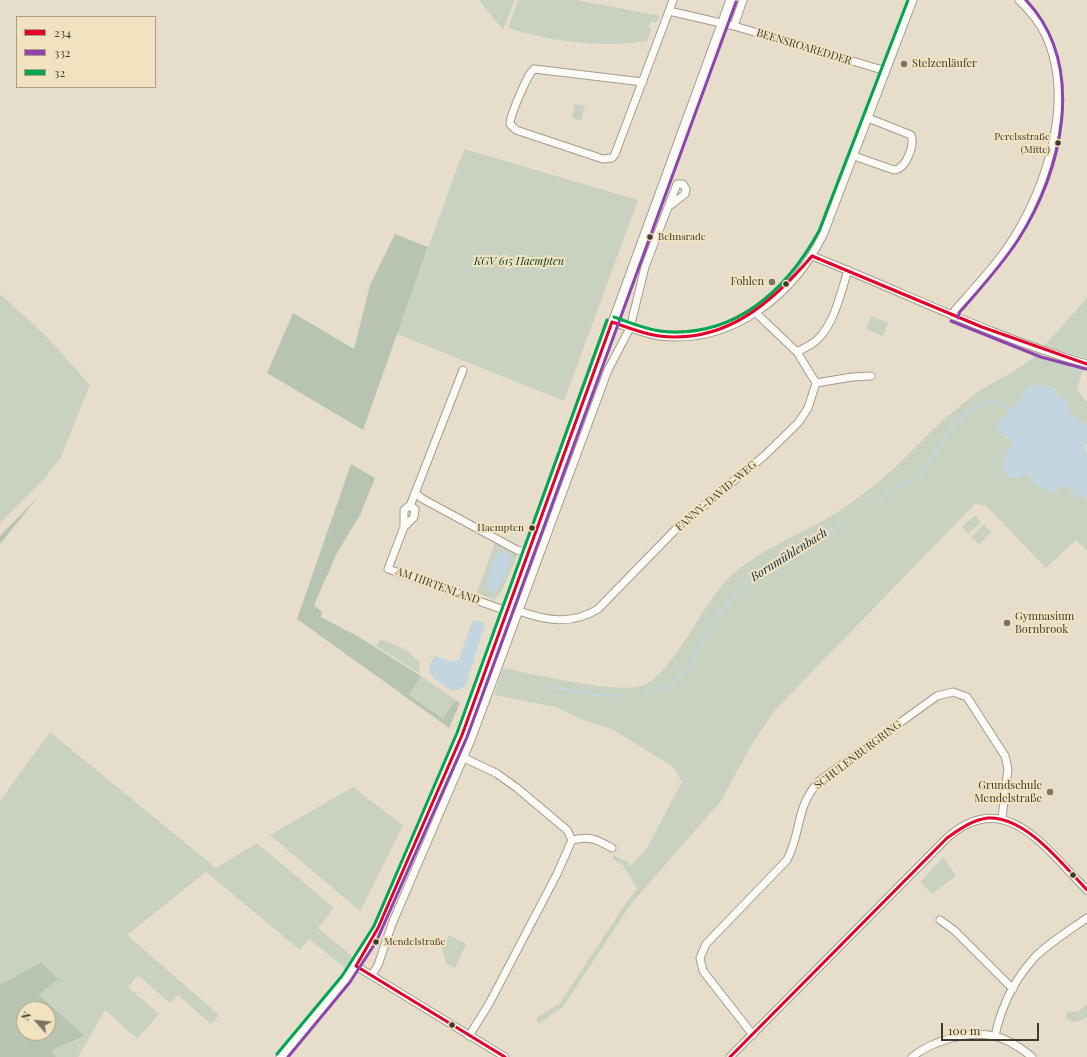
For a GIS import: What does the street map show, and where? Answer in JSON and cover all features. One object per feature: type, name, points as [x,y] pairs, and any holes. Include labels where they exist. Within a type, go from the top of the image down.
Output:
[{"type":"main road","points":[[281,1057],[356,966],[378,928],[458,743],[731,0]]},
{"type":"street","points":[[643,82],[534,69],[530,73],[510,124],[516,130],[609,160],[615,154],[643,82],[672,0]]},
{"type":"street","points":[[734,26],[743,0]]},
{"type":"street","points":[[612,322],[659,336],[701,334],[722,330],[756,313],[791,281],[812,256],[824,233],[913,0]]},
{"type":"street","points":[[953,316],[955,310],[999,259],[1016,233],[1030,207],[1051,153],[1056,123],[1059,82],[1053,54],[1045,33],[1034,16],[1019,0]]},
{"type":"street","points":[[669,11],[722,24]]},
{"type":"street","name":"BEENSROAREDDER","points":[[722,24],[734,26],[886,71]]},
{"type":"street","points":[[854,156],[894,170],[901,168],[905,164],[912,144],[911,135],[868,118]]},
{"type":"street","points":[[372,975],[378,965],[392,924],[464,758],[608,370],[630,328],[646,267],[668,207]]},
{"type":"street","points":[[812,256],[848,270],[953,316],[1043,352],[1087,364]]},
{"type":"street","points":[[797,352],[818,339],[825,330],[830,321],[848,270]]},
{"type":"street","points":[[756,313],[797,352],[816,383],[852,377],[871,376]]},
{"type":"street","points":[[463,370],[415,492],[428,502],[518,550],[528,553]]},
{"type":"street","name":"FANNY-DAVID-WEG","points":[[519,611],[550,620],[571,620],[584,617],[598,609],[678,526],[764,456],[798,423],[808,408],[816,383]]},
{"type":"street","name":"AM HIRTENLAND","points":[[415,492],[410,506],[404,510],[404,527],[388,568],[507,611]]},
{"type":"street","name":"AM HIRTENLAND","points":[[404,527],[414,517],[415,509],[410,506]]},
{"type":"street","name":"SCHULENBURGRING","points":[[753,1035],[703,971],[700,958],[706,944],[787,860],[794,843],[803,803],[810,791],[819,781],[937,696],[953,692],[967,697],[1005,756],[1008,769],[1002,818]]},
{"type":"street","points":[[464,758],[496,773],[517,788],[563,826],[572,840]]},
{"type":"street","points":[[730,1057],[953,832],[963,826],[983,819],[1002,818],[1022,827],[1087,890]]},
{"type":"street","points":[[572,840],[587,837],[612,848]]},
{"type":"street","points":[[470,1036],[490,1002],[557,874],[572,840]]},
{"type":"street","points":[[995,1036],[1004,1004],[1012,988],[1035,957],[1087,918]]},
{"type":"street","points":[[940,920],[954,930],[1012,988]]},
{"type":"street","points":[[356,966],[505,1057]]},
{"type":"street","points":[[912,1057],[940,1042],[966,1036],[995,1036],[1017,1046],[1032,1057]]},
{"type":"green space","points":[[479,0],[515,0],[503,30]]},
{"type":"green space","points":[[518,0],[577,0],[660,16],[656,23],[652,21],[649,26],[652,29],[647,41],[594,44],[542,37],[508,28]]},
{"type":"green space","points":[[574,104],[585,105],[581,121],[572,118]]},
{"type":"green space","name":"KGV 615 Haempten","points":[[464,149],[638,200],[564,401],[397,334]]},
{"type":"green space","points":[[395,234],[428,247],[363,430],[267,373],[293,313],[354,349],[370,285]]},
{"type":"green space","points":[[0,294],[45,335],[90,385],[61,457],[45,478],[0,523]]},
{"type":"green space","points":[[1087,298],[1087,358],[1044,346]]},
{"type":"green space","points":[[871,316],[888,323],[883,336],[866,329]]},
{"type":"green space","points":[[1037,355],[1083,369],[1077,390],[1087,402],[1087,423],[1080,422],[1070,412],[1068,404],[1058,395],[1056,390],[1049,386],[1037,385],[1010,410],[999,424],[1006,438],[1011,440],[1012,447],[1002,464],[1016,478],[1030,473],[1033,484],[1052,492],[1067,485],[1078,497],[1082,496],[1087,499],[1087,551],[1076,540],[1046,568],[986,506],[975,504],[775,710],[752,744],[721,801],[631,904],[563,1007],[538,1024],[536,1018],[560,1003],[628,900],[637,889],[623,865],[612,859],[614,855],[627,862],[630,866],[647,848],[682,782],[673,767],[612,729],[583,720],[556,707],[494,695],[503,668],[554,679],[597,686],[632,687],[644,685],[655,678],[666,667],[715,594],[737,571],[764,552],[824,520],[853,501],[888,474],[942,421],[967,400]]},
{"type":"green space","points":[[351,464],[375,478],[360,515],[337,553],[314,605],[322,612],[321,617],[357,636],[421,676],[409,695],[443,718],[456,700],[460,703],[449,728],[297,619]]},
{"type":"green space","points":[[38,497],[0,544],[0,536]]},
{"type":"green space","points":[[975,515],[981,522],[969,534],[962,527]]},
{"type":"green space","points":[[984,524],[991,532],[979,544],[971,537]]},
{"type":"green space","points":[[496,540],[499,545],[518,554],[502,590],[495,600],[477,593]]},
{"type":"green space","points":[[381,639],[405,649],[420,663],[419,673],[376,646]]},
{"type":"green space","points":[[421,676],[456,700],[444,718],[409,695]]},
{"type":"green space","points":[[50,732],[216,868],[257,843],[334,908],[318,928],[353,957],[345,968],[309,939],[300,950],[206,872],[127,935],[219,1015],[211,1024],[178,995],[170,1003],[138,975],[128,987],[159,1014],[137,1039],[105,1010],[78,1057],[56,1057],[50,1050],[85,1036],[56,1010],[56,1001],[46,1001],[39,995],[57,979],[41,962],[0,985],[0,801]]},
{"type":"green space","points":[[353,787],[403,825],[360,911],[270,835]]},
{"type":"green space","points":[[943,857],[956,876],[932,894],[920,882]]},
{"type":"green space","points":[[449,935],[466,944],[455,968],[446,963],[442,948]]},
{"type":"green space","points":[[41,962],[58,979],[39,995],[46,1001],[16,1001],[16,1041],[56,1041],[56,1010],[85,1036],[51,1050],[56,1057],[0,1057],[0,985]]},
{"type":"green space","points":[[1087,1004],[1087,1017],[1076,1022],[1066,1018],[1067,1011],[1077,1012]]},
{"type":"shaded area","points":[[1033,385],[1053,387],[1058,395],[1068,404],[1070,412],[1080,422],[1087,423],[1087,444],[1085,445],[1087,456],[1087,499],[1082,496],[1078,497],[1067,485],[1052,492],[1033,484],[1030,473],[1015,478],[1009,476],[1004,469],[1004,459],[1012,446],[1011,440],[997,430],[999,424],[1028,388]]},
{"type":"shaded area","points":[[501,550],[510,555],[511,560],[502,584],[495,591],[491,592],[485,588],[492,562]]},
{"type":"shaded area","points":[[474,620],[485,623],[467,683],[462,688],[452,691],[429,673],[431,662],[435,656],[453,662],[459,659]]},
{"type":"waterway","name":"Bornmühlenbach","points":[[875,501],[914,479],[925,470],[945,438],[962,418],[972,410],[995,400],[1010,410]]},
{"type":"waterway","name":"Bornmühlenbach","points":[[646,694],[669,685],[687,671],[715,618],[749,579],[791,551],[821,537],[842,523]]},
{"type":"waterway","name":"Bornmühlenbach","points":[[551,687],[597,695],[628,696]]},
{"type":"transit line","name":"32","points":[[614,317],[642,327],[660,331],[687,331],[711,327],[734,319],[755,306],[774,291],[791,273],[806,253],[819,231],[908,0]]},
{"type":"transit line","name":"332","points":[[958,318],[959,313],[1011,250],[1034,213],[1047,183],[1056,151],[1062,118],[1062,86],[1057,55],[1045,26],[1026,0]]},
{"type":"transit line","name":"332","points":[[288,1057],[350,982],[376,942],[467,737],[736,2]]},
{"type":"transit line","name":"234","points":[[812,256],[982,327],[1087,364]]},
{"type":"transit line","name":"234","points":[[612,322],[641,332],[659,336],[683,337],[726,327],[745,317],[763,304],[797,273],[812,256]]},
{"type":"transit line","name":"32","points":[[277,1054],[342,976],[374,926],[457,733],[607,320]]},
{"type":"transit line","name":"332","points":[[951,321],[1041,357],[1086,369]]},
{"type":"transit line","name":"234","points":[[356,966],[378,928],[462,735],[612,322]]},
{"type":"transit line","name":"234","points":[[730,1057],[947,838],[971,823],[988,818],[1002,819],[1030,833],[1043,844],[1087,890]]},
{"type":"transit line","name":"234","points":[[356,966],[505,1057]]},
{"type":"place","name":"Stelzenläufer","points":[[904,64]]},
{"type":"place","name":"Perelsstraße (Mitte)","points":[[1058,143]]},
{"type":"place","name":"Behnsrade","points":[[650,237]]},
{"type":"place","name":"Fohlen","points":[[772,282]]},
{"type":"place","name":"Haempten","points":[[532,528]]},
{"type":"place","name":"Gymnasium Bornbrook","points":[[1007,623]]},
{"type":"place","name":"Grundschule Mendelstraße","points":[[1050,792]]},
{"type":"place","name":"Mendelstraße","points":[[376,942]]}]
